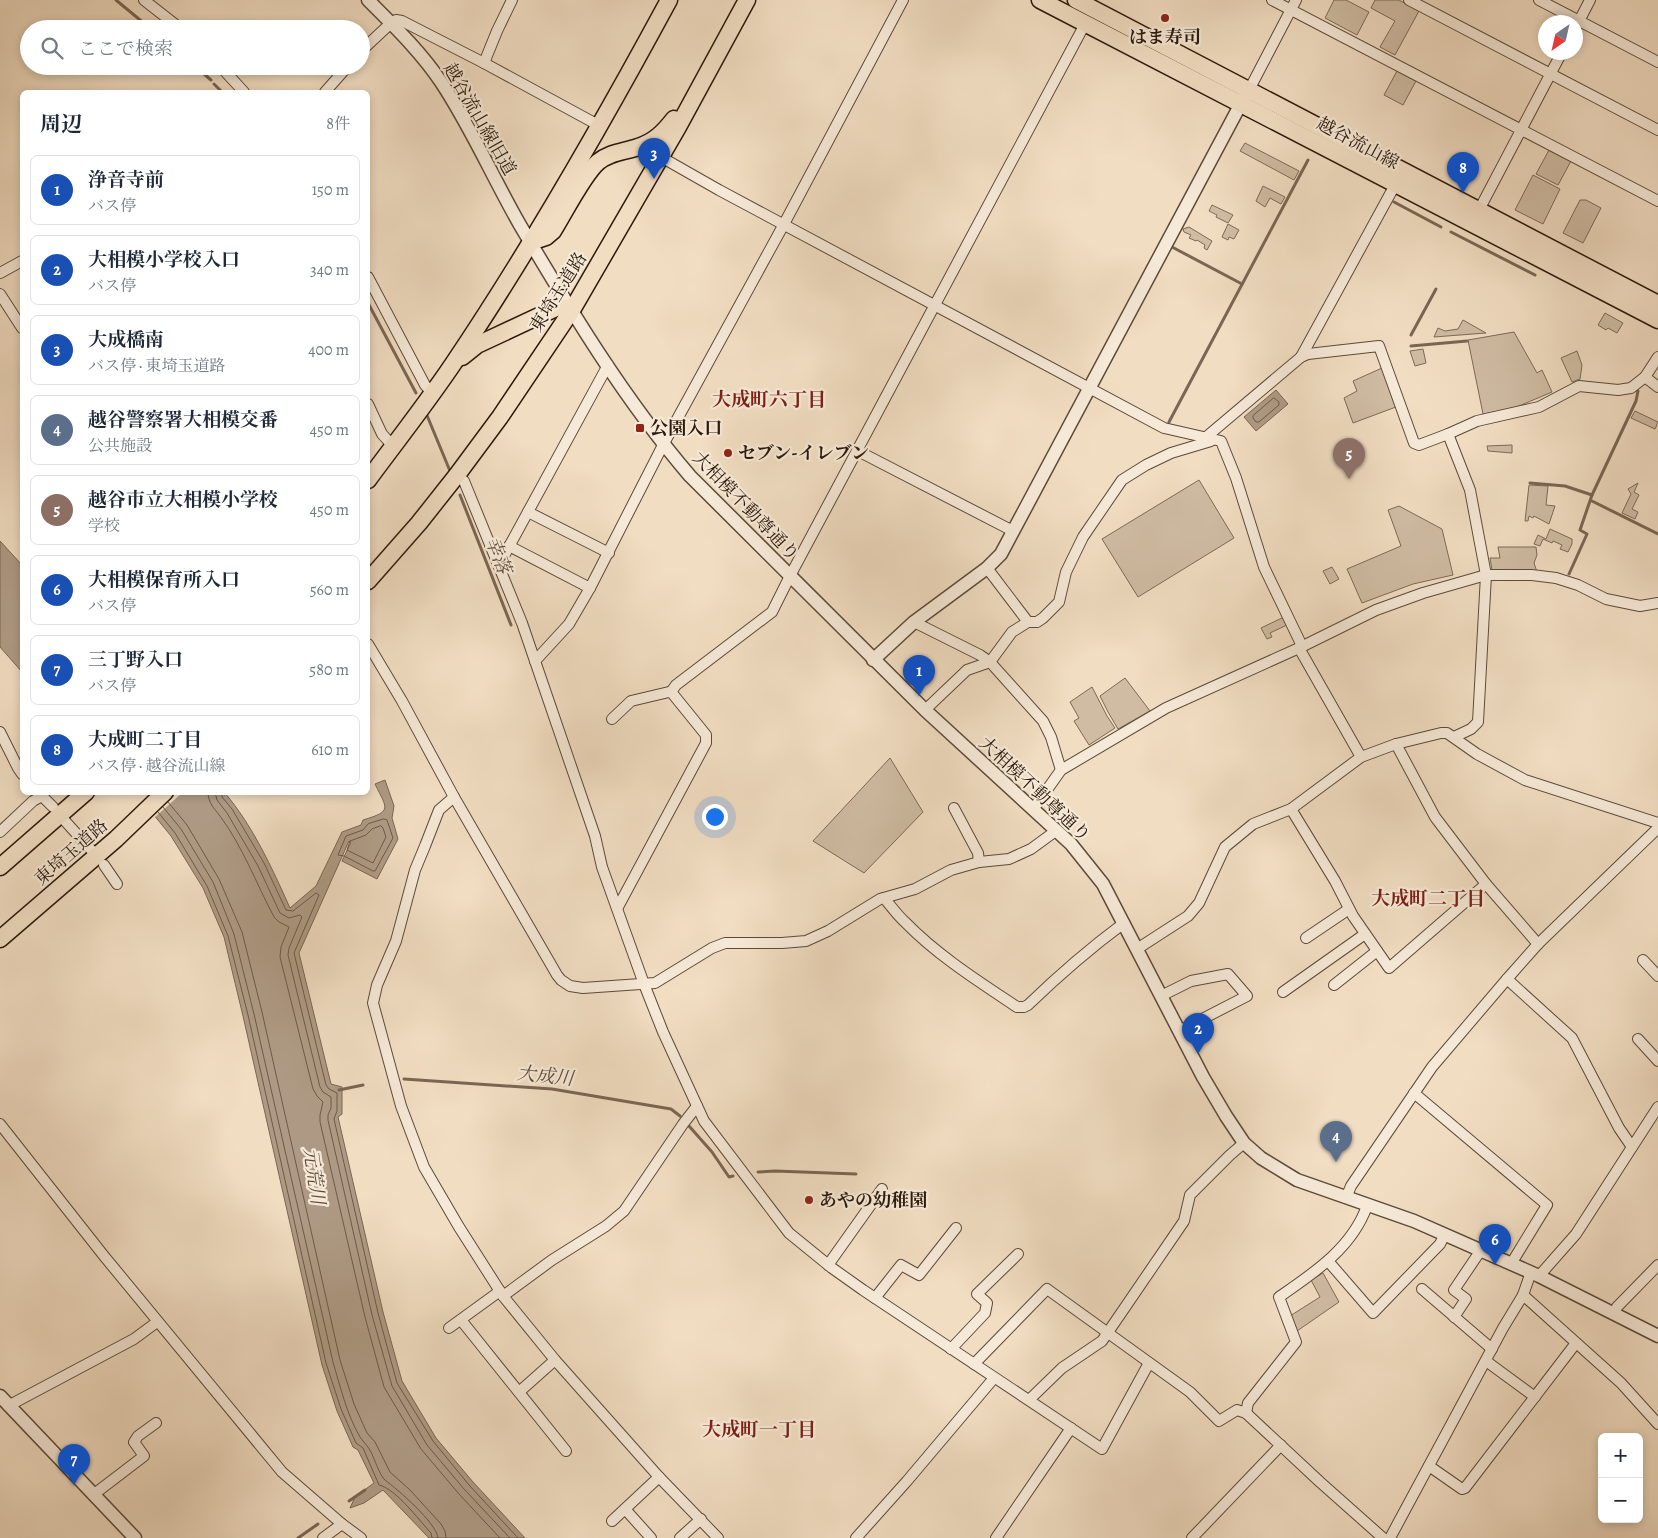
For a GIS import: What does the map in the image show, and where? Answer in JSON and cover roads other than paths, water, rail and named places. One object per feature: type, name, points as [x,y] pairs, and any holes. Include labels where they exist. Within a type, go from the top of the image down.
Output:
[{"type":"main road","points":[[370,477],[453,364],[531,242],[600,126],[669,0]]},
{"type":"main road","points":[[654,28],[676,0]]},
{"type":"main road","name":"東埼玉道路","points":[[370,579],[419,523],[457,475],[500,417],[572,310],[661,157],[747,0]]},
{"type":"main road","name":"越谷流山線","points":[[1040,0],[1658,320]]},
{"type":"main road","name":"越谷流山線","points":[[1076,0],[1658,304]]},
{"type":"main road","points":[[531,242],[546,237],[553,231],[585,178],[599,161],[616,152],[638,148],[654,140],[666,129],[699,88]]},
{"type":"main road","points":[[453,364],[477,345],[547,312],[556,308],[572,310]]},
{"type":"main road","name":"東埼玉道路","points":[[0,938],[116,839],[163,795]]},
{"type":"main road","name":"東埼玉道路","points":[[0,867],[82,796]]},
{"type":"street","points":[[144,0],[170,20]]},
{"type":"street","name":"越谷流山線旧道","points":[[368,0],[391,23],[441,81],[531,242]]},
{"type":"street","points":[[484,63],[512,0]]},
{"type":"street","points":[[535,661],[569,624],[590,588],[663,445],[784,224],[903,0]]},
{"type":"street","points":[[1272,0],[1658,201]]},
{"type":"street","points":[[873,660],[914,622],[998,558],[1296,0]]},
{"type":"street","points":[[1409,0],[1658,130]]},
{"type":"street","points":[[1539,0],[1563,15]]},
{"type":"street","points":[[1582,15],[1590,0]]},
{"type":"street","points":[[370,43],[391,23],[396,20],[402,21],[600,126]]},
{"type":"street","points":[[612,719],[631,701],[671,692],[676,686],[772,612],[1085,24]]},
{"type":"street","points":[[1583,27],[1658,62]]},
{"type":"street","points":[[1479,210],[1558,60]]},
{"type":"street","points":[[228,75],[242,90]]},
{"type":"street","points":[[327,90],[340,75]]},
{"type":"street","points":[[661,157],[1164,428],[1221,441],[1228,456],[1264,567],[1300,647],[1361,757]]},
{"type":"street","points":[[1301,357],[1395,185]]},
{"type":"street","name":"大相模不動尊通り","points":[[531,242],[608,365],[663,445],[690,476],[873,660],[1072,844],[1092,869],[1103,884],[1203,1077],[1244,1143],[1261,1158],[1297,1180],[1414,1221],[1445,1234],[1535,1274],[1658,1336]]},
{"type":"street","points":[[0,273],[20,262]]},
{"type":"street","points":[[370,281],[425,385],[432,393]]},
{"type":"street","points":[[0,294],[20,325]]},
{"type":"street","points":[[1205,438],[1301,357],[1308,354],[1379,346],[1414,443],[1419,445],[1477,421],[1539,407],[1579,386],[1618,390],[1631,388],[1644,377],[1658,357]]},
{"type":"street","points":[[499,565],[608,365]]},
{"type":"street","points":[[1644,377],[1658,387]]},
{"type":"street","points":[[370,408],[382,434],[393,446]]},
{"type":"street","points":[[1448,434],[1470,490],[1486,575],[1478,722],[1472,729],[1454,737]]},
{"type":"street","points":[[925,710],[967,670],[990,662],[1012,632],[1028,622],[1036,622],[1043,618],[1058,602],[1066,572],[1082,537],[1122,480],[1146,465],[1171,453],[1217,439]]},
{"type":"street","points":[[858,451],[1013,532]]},
{"type":"street","points":[[457,475],[464,481],[522,623],[595,836],[602,867],[663,1032],[704,1121],[789,1233],[828,1265],[875,1298],[1102,1449],[1149,1363]]},
{"type":"street","points":[[528,512],[608,553]]},
{"type":"street","points":[[509,546],[590,588]]},
{"type":"street","points":[[987,568],[1028,622]]},
{"type":"street","points":[[1034,808],[1062,770],[1166,708],[1376,610],[1447,585],[1486,575],[1532,575],[1556,578],[1578,585],[1606,599],[1640,606],[1658,603]]},
{"type":"street","points":[[914,622],[980,655],[990,662],[1043,721],[1051,737],[1062,770]]},
{"type":"street","points":[[370,647],[402,701],[454,797],[561,980],[570,986],[583,988],[654,983],[725,942],[782,943],[812,939],[884,898],[915,889],[951,870],[979,862],[1009,858],[1031,849],[1057,830]]},
{"type":"street","points":[[618,907],[706,743],[706,735],[671,692]]},
{"type":"street","points":[[0,732],[20,771]]},
{"type":"street","points":[[1137,949],[1188,916],[1194,910],[1226,847],[1253,824],[1291,809],[1361,757],[1396,744],[1441,732],[1454,737],[1478,754],[1525,780],[1658,823]]},
{"type":"street","points":[[1396,744],[1435,817],[1486,884],[1538,944]]},
{"type":"street","points":[[0,832],[39,795]]},
{"type":"street","points":[[41,795],[53,808]]},
{"type":"street","points":[[454,797],[439,810],[415,870],[396,942],[377,985],[373,1003],[402,1106],[424,1167],[501,1294],[555,1360],[659,1477],[718,1538]]},
{"type":"street","points":[[954,808],[978,853],[979,862]]},
{"type":"street","points":[[1291,809],[1335,881],[1349,909],[1389,968],[1486,884]]},
{"type":"street","points":[[65,821],[94,853]]},
{"type":"street","points":[[1346,1198],[1351,1186],[1432,1068],[1507,979],[1538,944],[1658,828]]},
{"type":"street","points":[[104,865],[118,884]]},
{"type":"street","points":[[884,898],[905,922],[941,953],[972,977],[1017,1007],[1028,1006],[1076,959],[1124,924]]},
{"type":"street","points":[[1306,938],[1349,909]]},
{"type":"street","points":[[1283,992],[1365,934]]},
{"type":"street","points":[[1334,985],[1377,951]]},
{"type":"street","points":[[1643,960],[1658,976]]},
{"type":"street","points":[[1161,996],[1191,981],[1228,974],[1247,996],[1179,1031]]},
{"type":"street","points":[[1507,979],[1572,1038],[1619,1128],[1632,1147]]},
{"type":"street","points":[[1638,1040],[1658,1061]]},
{"type":"street","points":[[1414,1093],[1547,1205],[1511,1264]]},
{"type":"street","points":[[449,1328],[606,1226],[624,1211],[697,1106]]},
{"type":"street","points":[[1390,1538],[1492,1349],[1535,1274],[1576,1234],[1658,1106]]},
{"type":"street","points":[[0,1124],[60,1203],[282,1472],[361,1538]]},
{"type":"street","points":[[1030,1400],[1062,1368],[1102,1341],[1108,1334],[1184,1222],[1190,1195],[1244,1143]]},
{"type":"street","points":[[828,1265],[882,1189]]},
{"type":"street","points":[[1246,1413],[1248,1403],[1296,1342],[1279,1297],[1328,1261],[1345,1243],[1367,1206]]},
{"type":"street","points":[[875,1298],[901,1265],[919,1275],[956,1228]]},
{"type":"street","points":[[1328,1261],[1373,1313],[1440,1244],[1445,1234]]},
{"type":"street","points":[[1454,1318],[1466,1299],[1454,1290],[1481,1250]]},
{"type":"street","points":[[951,1349],[985,1313],[987,1303],[977,1294],[1018,1254]]},
{"type":"street","points":[[1614,1314],[1617,1307],[1658,1266]]},
{"type":"street","points":[[974,1364],[1047,1289],[1190,1392],[1219,1421],[1237,1410],[1246,1413],[1383,1538]]},
{"type":"street","points":[[1422,1289],[1492,1349]]},
{"type":"street","points":[[1523,1295],[1621,1384],[1658,1424]]},
{"type":"street","points":[[461,1320],[566,1451]]},
{"type":"street","points":[[4,1408],[134,1339],[157,1322]]},
{"type":"street","points":[[1429,1466],[1462,1489],[1465,1488],[1576,1342]]},
{"type":"street","points":[[519,1392],[555,1360]]},
{"type":"street","points":[[1486,1360],[1535,1397]]},
{"type":"street","points":[[856,1538],[994,1378]]},
{"type":"street","points":[[0,1396],[4,1408],[135,1538]]},
{"type":"street","points":[[93,1495],[144,1456],[134,1442],[138,1436],[156,1423]]},
{"type":"street","points":[[996,1538],[1071,1428]]},
{"type":"street","points":[[1192,1538],[1281,1445]]},
{"type":"street","points":[[612,1521],[659,1477]]},
{"type":"street","points":[[625,1509],[651,1538]]},
{"type":"street","points":[[680,1538],[701,1520]]},
{"type":"street","points":[[323,1538],[342,1524]]},
{"type":"water","points":[[1276,390],[1288,404],[1256,431],[1244,417]]},
{"type":"water","points":[[0,541],[20,563],[20,670],[0,647]]},
{"type":"water","name":"元荒川","points":[[385,780],[394,806],[392,818],[398,839],[377,879],[342,861],[351,842],[349,841],[299,953],[331,1084],[342,1087],[342,1114],[338,1117],[383,1312],[402,1381],[436,1438],[473,1482],[525,1538],[429,1538],[383,1490],[364,1503],[350,1508],[355,1497],[374,1483],[358,1450],[353,1447],[337,1411],[322,1365],[224,937],[203,888],[171,836],[138,795],[227,795],[253,833],[290,908],[316,886],[342,832],[361,825],[363,820],[383,811],[385,808],[384,804],[375,784]]},
{"type":"waterway","name":"幸落","points":[[116,0],[140,20]]},
{"type":"waterway","name":"幸落","points":[[205,75],[211,80]]},
{"type":"waterway","name":"幸落","points":[[214,84],[220,90]]},
{"type":"waterway","points":[[1169,422],[1308,160]]},
{"type":"waterway","points":[[1394,202],[1441,227]]},
{"type":"waterway","points":[[1451,232],[1535,275]]},
{"type":"waterway","points":[[1172,247],[1242,284]]},
{"type":"waterway","points":[[1411,335],[1436,289]]},
{"type":"waterway","name":"幸落","points":[[370,307],[416,393]]},
{"type":"waterway","points":[[1411,346],[1467,341]]},
{"type":"waterway","points":[[1569,574],[1587,534],[1580,530],[1592,495],[1636,401],[1638,391]]},
{"type":"waterway","name":"幸落","points":[[426,413],[450,471]]},
{"type":"waterway","points":[[1530,483],[1565,486],[1592,495]]},
{"type":"waterway","name":"幸落","points":[[460,495],[511,625]]},
{"type":"waterway","points":[[1592,501],[1658,534]]},
{"type":"waterway","name":"大成川","points":[[404,1079],[552,1089],[671,1109],[680,1116]]},
{"type":"waterway","points":[[339,1090],[363,1085]]},
{"type":"waterway","name":"大成川","points":[[689,1126],[712,1152],[729,1177],[733,1176]]},
{"type":"waterway","name":"大成川","points":[[758,1172],[856,1174]]},
{"type":"waterway","points":[[349,1501],[365,1490]]},
{"type":"waterway","points":[[298,1538],[318,1524]]},
{"type":"place","name":"はま寿司","points":[[1165,18]]},
{"type":"place","name":"大成橋南","points":[[654,179]]},
{"type":"place","name":"大成町二丁目","points":[[1463,193]]},
{"type":"place","name":"公園入口","points":[[640,428]]},
{"type":"place","name":"セブン-イレブン","points":[[728,453]]},
{"type":"place","name":"越谷市立大相模小学校","points":[[1349,479]]},
{"type":"place","name":"浄音寺前","points":[[919,696]]},
{"type":"place","name":"大相模小学校入口","points":[[1198,1054]]},
{"type":"place","name":"越谷警察署大相模交番","points":[[1336,1162]]},
{"type":"place","name":"あやの幼稚園","points":[[809,1200]]},
{"type":"place","name":"大相模保育所入口","points":[[1495,1265]]},
{"type":"place","name":"三丁野入口","points":[[74,1485]]},
{"type":"district","name":"大成町六丁目","points":[[769,400]]},
{"type":"district","name":"大成町二丁目","points":[[1428,899]]},
{"type":"district","name":"大成町一丁目","points":[[759,1430]]}]
